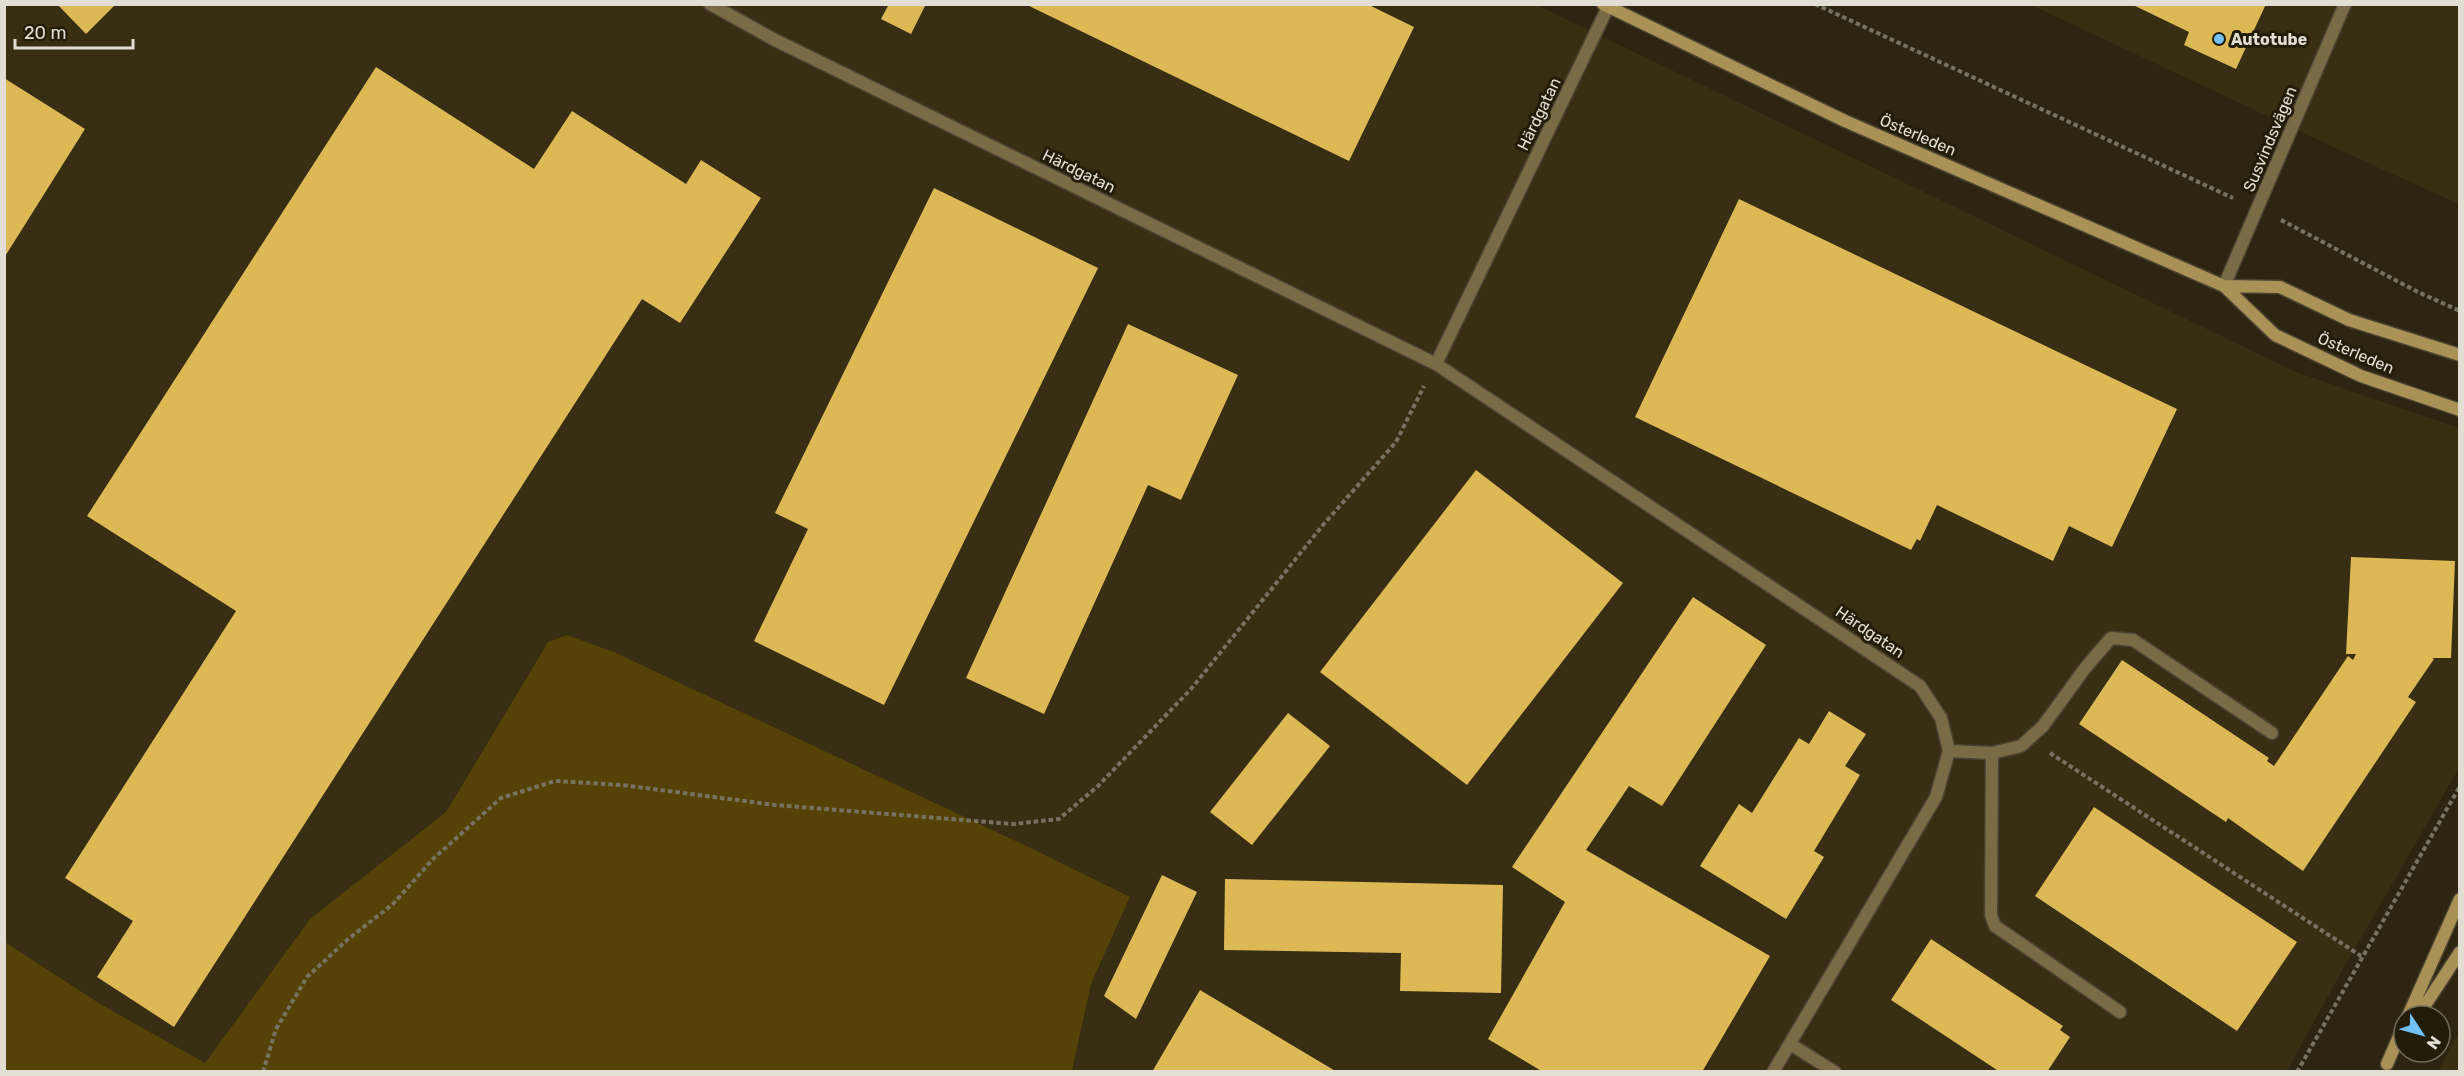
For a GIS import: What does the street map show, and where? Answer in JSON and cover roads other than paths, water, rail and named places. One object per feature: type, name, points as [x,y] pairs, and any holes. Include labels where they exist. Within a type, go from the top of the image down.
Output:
[{"type":"main road","name":"Österleden","points":[[1606,6],[1845,121],[2224,286],[2274,335],[2361,376],[2460,410]]},
{"type":"main road","name":"Österleden","points":[[2224,286],[2280,286],[2349,320],[2460,355]]},
{"type":"main road","points":[[2413,1004],[2460,899]]},
{"type":"main road","points":[[2426,1004],[2460,951]]},
{"type":"main road","points":[[2385,1068],[2392,1052]]},
{"type":"street","name":"Härdgatan","points":[[710,4],[776,40],[1436,364],[1920,686],[1941,718],[1949,751],[1936,797],[1773,1071]]},
{"type":"street","name":"Susvindsvägen","points":[[2224,286],[2345,4]]},
{"type":"street","name":"Härdgatan","points":[[1436,364],[1606,6]]},
{"type":"street","points":[[1949,751],[1992,753],[2021,746],[2043,726],[2086,667],[2111,638],[2133,640],[2272,733]]},
{"type":"street","points":[[1992,753],[1991,915],[1995,926],[2120,1012]]},
{"type":"street","points":[[1790,1044],[1835,1071]]},
{"type":"place","name":"Autotube","points":[[2219,39]]}]
